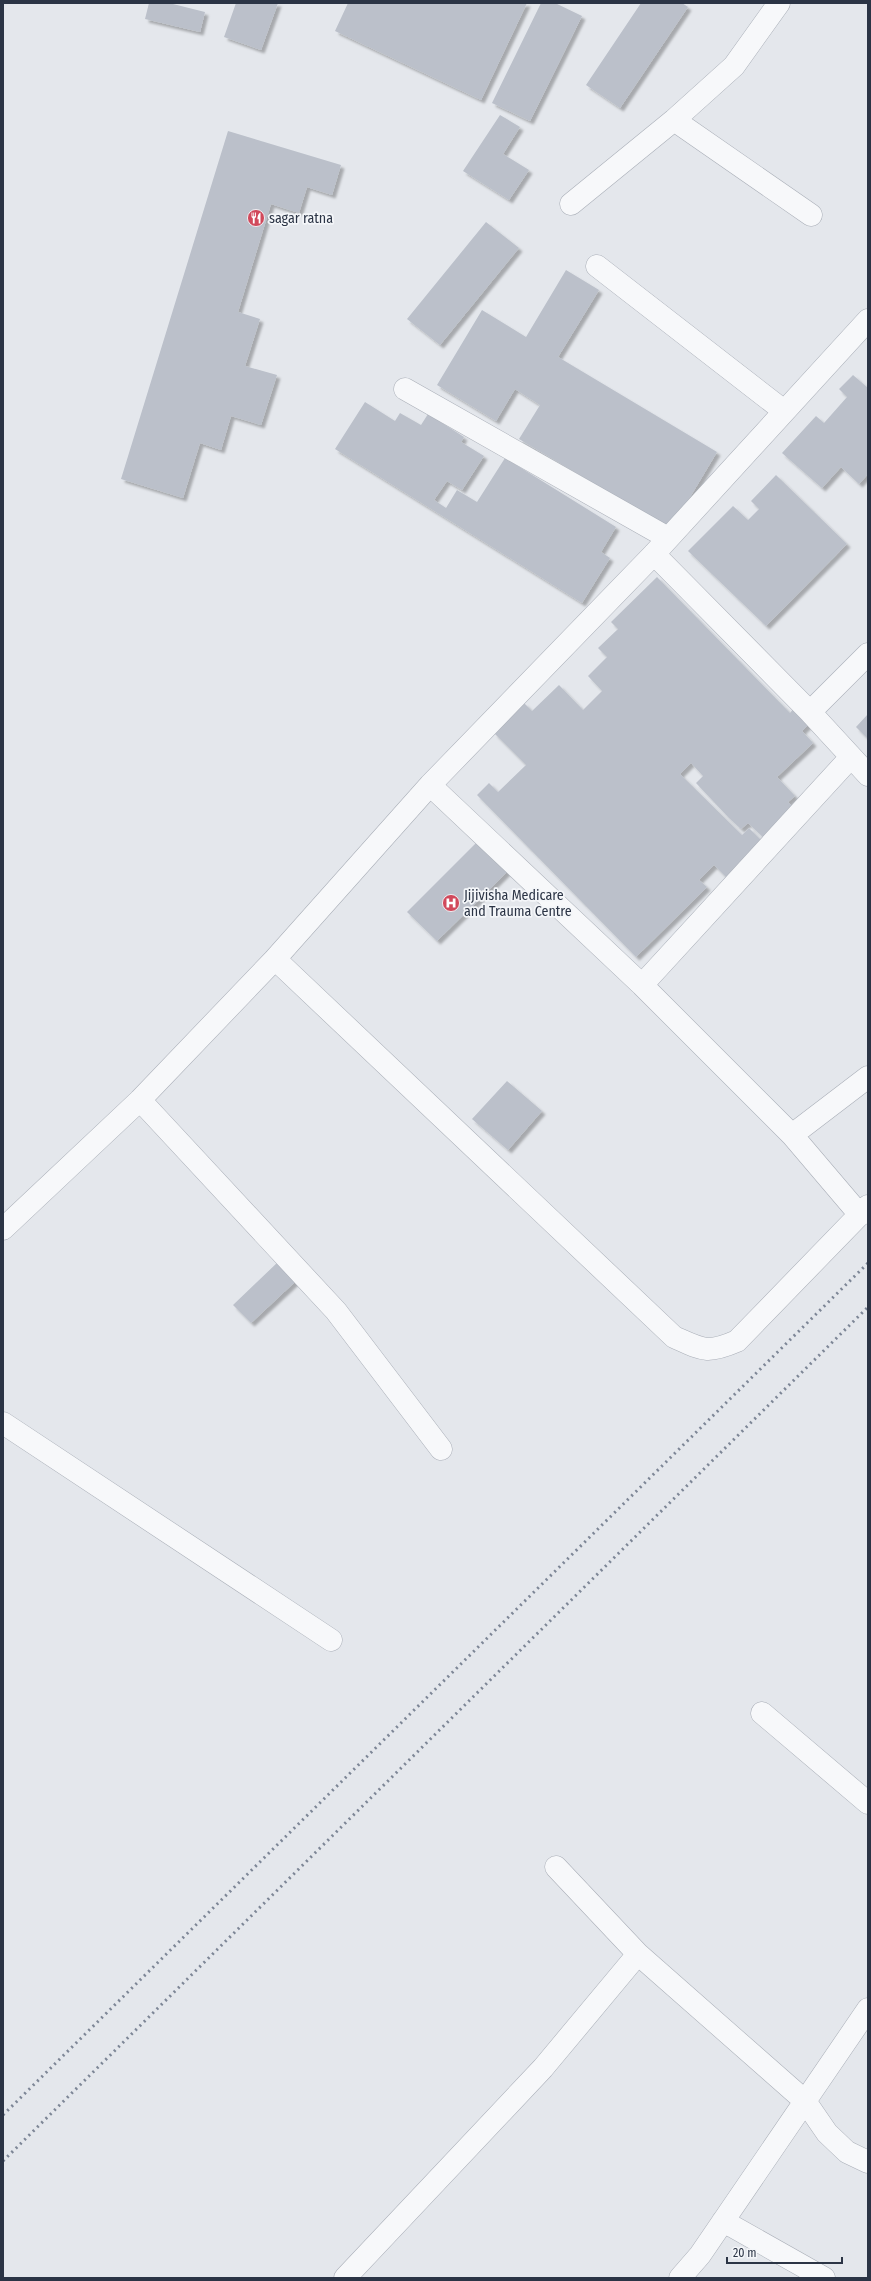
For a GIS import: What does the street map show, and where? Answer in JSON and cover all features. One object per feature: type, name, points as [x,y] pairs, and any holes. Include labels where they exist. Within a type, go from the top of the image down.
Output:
[{"type":"street","points":[[571,204],[674,120],[734,66],[779,3]]},
{"type":"street","points":[[674,120],[811,214]]},
{"type":"street","points":[[597,266],[784,412]]},
{"type":"street","points":[[3,1229],[140,1100],[275,959],[430,785],[654,554],[868,320]]},
{"type":"street","points":[[405,389],[668,538]]},
{"type":"street","points":[[654,554],[810,712],[868,775]]},
{"type":"street","points":[[810,712],[868,654]]},
{"type":"street","points":[[642,985],[851,756]]},
{"type":"street","points":[[275,959],[674,1337],[700,1349],[717,1349],[737,1341],[864,1210],[792,1135],[642,985],[430,785]]},
{"type":"street","points":[[792,1135],[868,1077]]},
{"type":"street","points":[[140,1100],[336,1311],[441,1449]]},
{"type":"street","points":[[3,1423],[331,1640]]},
{"type":"street","points":[[762,1713],[868,1803]]},
{"type":"street","points":[[556,1867],[638,1954],[805,2101],[832,2138],[848,2152],[868,2162]]},
{"type":"street","points":[[345,2278],[543,2068],[638,1954]]},
{"type":"street","points":[[680,2278],[700,2255],[868,2009]]},
{"type":"street","points":[[723,2221],[824,2278]]},
{"type":"building","points":[[149,3],[169,3],[205,12],[200,32],[145,19]]},
{"type":"building","points":[[236,3],[278,3],[261,50],[224,37]]},
{"type":"building","points":[[348,3],[527,3],[481,100],[335,31]]},
{"type":"building","points":[[541,3],[555,3],[582,16],[530,121],[492,103]]},
{"type":"building","points":[[641,3],[682,3],[688,7],[620,108],[586,85]]},
{"type":"building","points":[[500,115],[520,127],[503,154],[529,170],[509,200],[463,171]]},
{"type":"building","points":[[228,131],[341,165],[332,195],[307,187],[299,213],[271,204],[238,312],[260,319],[245,366],[277,375],[261,425],[231,416],[221,450],[200,443],[183,498],[121,479]]},
{"type":"building","points":[[486,222],[519,248],[440,345],[407,319]]},
{"type":"building","points":[[566,270],[599,290],[558,357],[717,452],[671,529],[519,439],[540,405],[515,389],[496,421],[437,385],[482,310],[526,337]]},
{"type":"building","points":[[853,375],[868,388],[868,474],[859,484],[841,467],[822,488],[782,453],[816,416],[824,423],[847,397],[839,389]]},
{"type":"building","points":[[365,402],[395,421],[400,413],[421,425],[428,414],[464,437],[461,442],[484,456],[462,490],[447,481],[434,500],[446,508],[457,490],[477,502],[505,458],[616,527],[601,552],[610,558],[582,603],[335,449]]},
{"type":"building","points":[[776,475],[847,544],[766,626],[688,551],[733,506],[748,520],[759,509],[751,501]]},
{"type":"building","points":[[657,577],[790,713],[794,708],[809,724],[802,731],[813,743],[777,777],[795,796],[788,802],[797,811],[767,841],[748,823],[741,829],[729,818],[696,783],[703,776],[691,763],[680,774],[742,835],[749,828],[763,842],[726,877],[714,865],[699,880],[707,887],[636,957],[477,795],[489,783],[498,792],[526,765],[494,733],[524,703],[532,711],[559,685],[583,710],[602,691],[588,676],[607,657],[598,648],[618,629],[611,622]]},
{"type":"building","points":[[868,714],[868,739],[856,727]]},
{"type":"building","points":[[481,838],[511,868],[437,941],[407,912]]},
{"type":"building","points":[[507,1081],[542,1111],[508,1150],[472,1119]]},
{"type":"building","points":[[279,1261],[297,1280],[251,1323],[233,1305]]},
{"type":"railway","points":[[3,2115],[868,1263]]},
{"type":"railway","points":[[3,2161],[868,1307]]},
{"type":"place","name":"sagar ratna","points":[[256,218]]},
{"type":"place","name":"Jijivisha Medicare and Trauma Centre","points":[[451,903]]}]
